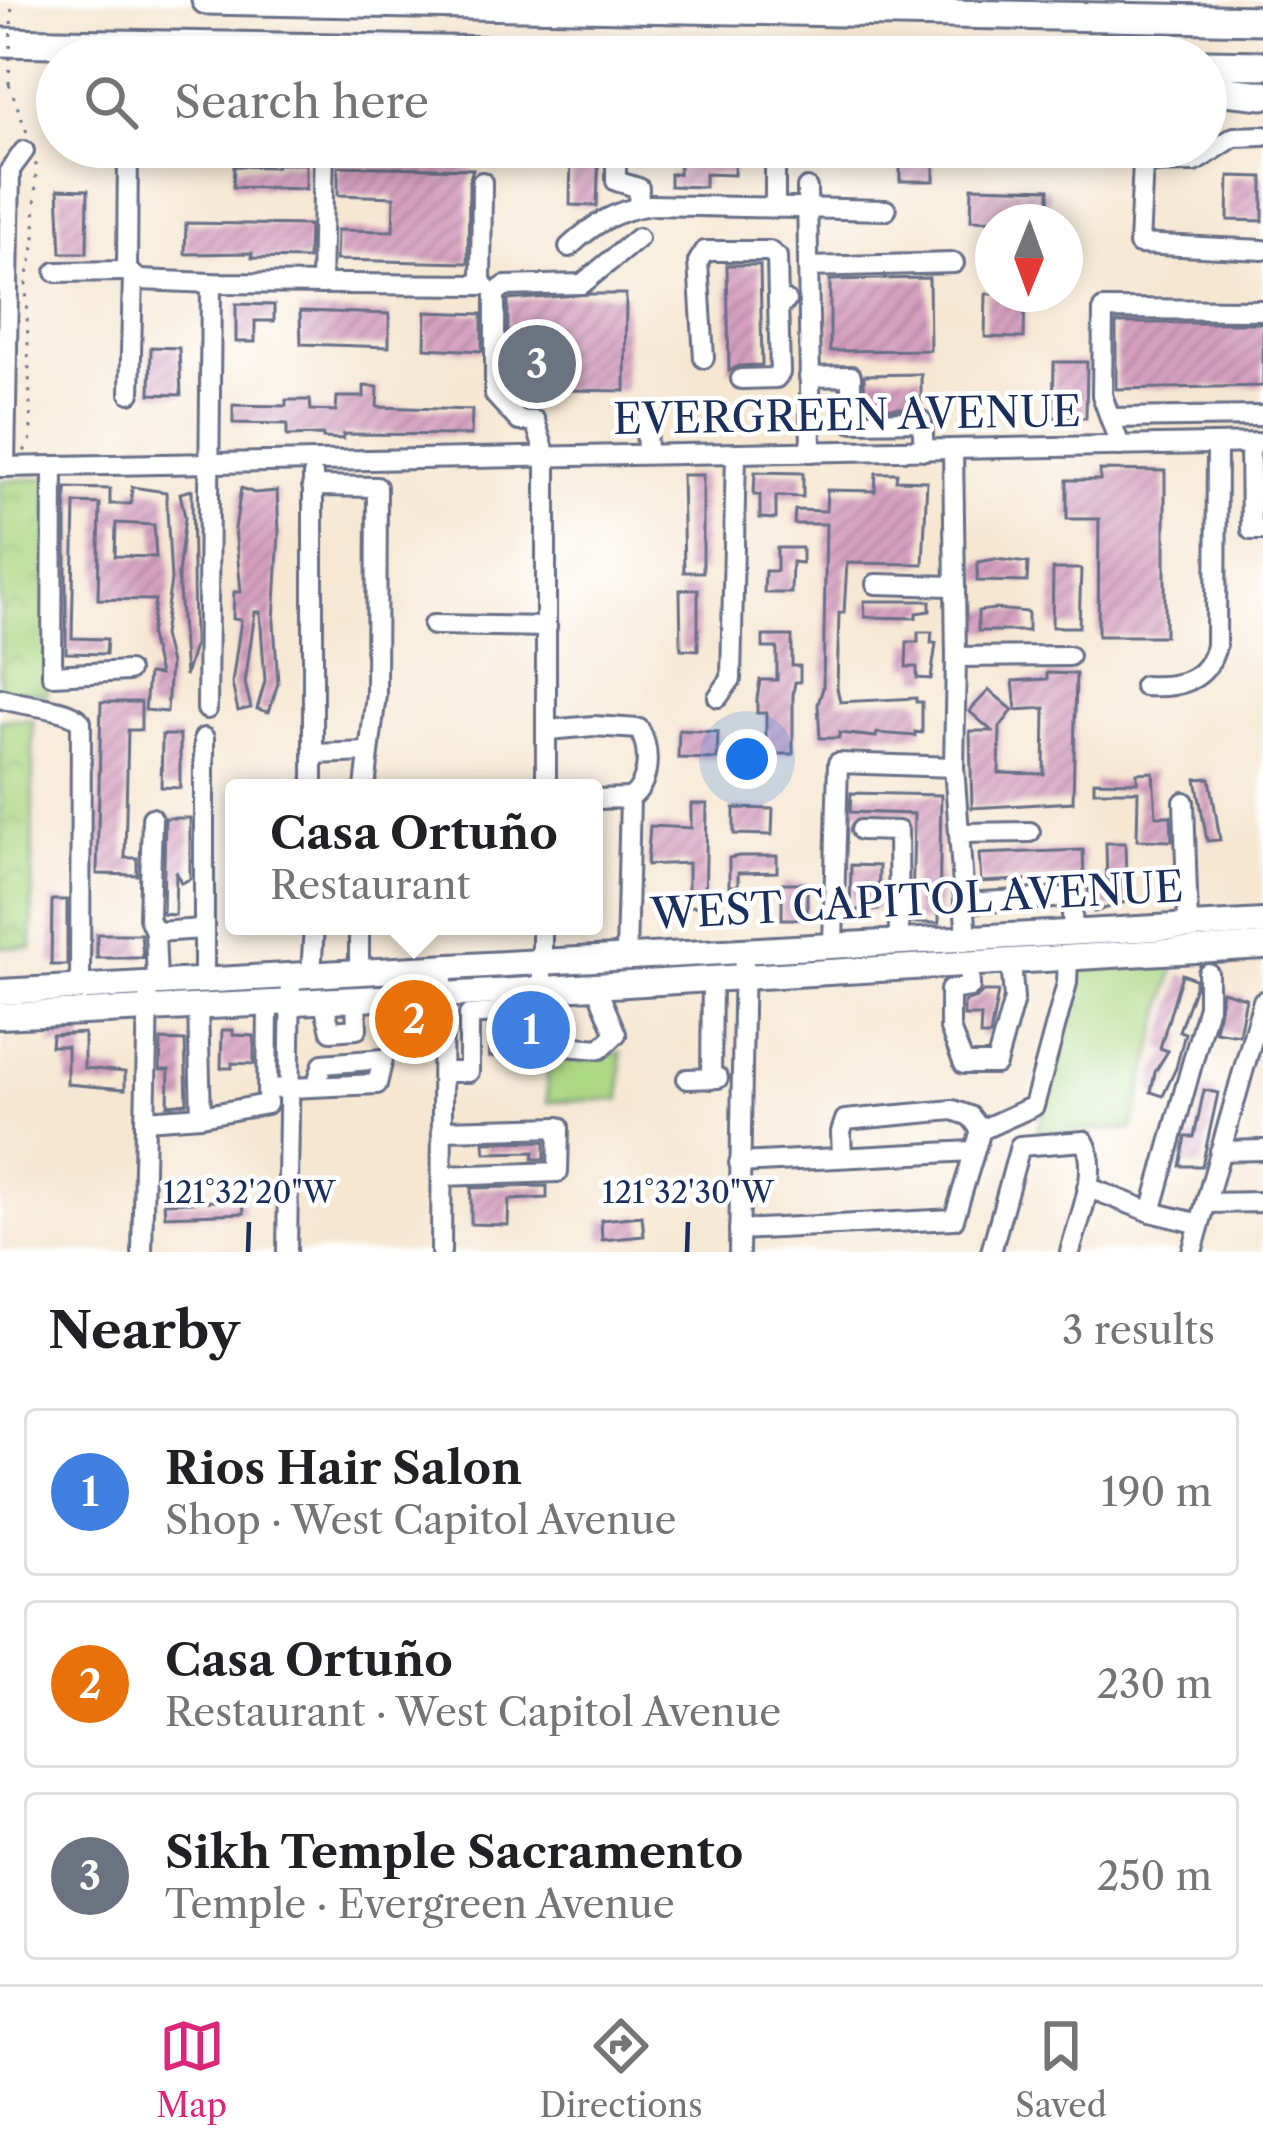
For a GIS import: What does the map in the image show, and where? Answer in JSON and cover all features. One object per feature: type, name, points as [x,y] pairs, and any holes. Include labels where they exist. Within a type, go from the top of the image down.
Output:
[{"type":"highway","points":[[206,0],[1263,20]]},
{"type":"highway","points":[[1058,16],[1263,3]]},
{"type":"highway","points":[[0,42],[36,43]]},
{"type":"highway","points":[[1227,64],[1263,65]]},
{"type":"highway","points":[[1227,91],[1263,95]]},
{"type":"main road","name":"WEST CAPITOL AVENUE","points":[[0,1016],[199,1007],[359,971],[899,942],[979,952],[1012,949],[1035,933],[1263,922]]},
{"type":"main road","name":"WEST CAPITOL AVENUE","points":[[0,992],[204,979],[291,989],[323,1000],[444,995],[547,998],[596,984],[863,969],[968,951],[1011,961],[1263,946]]},
{"type":"street","points":[[1227,142],[1263,136]]},
{"type":"street","points":[[3,467],[10,170],[24,151]]},
{"type":"street","points":[[128,168],[130,393]]},
{"type":"street","points":[[320,284],[323,168]]},
{"type":"street","points":[[616,168],[616,182],[638,198],[886,210]]},
{"type":"street","points":[[775,208],[776,168]]},
{"type":"street","points":[[1143,168],[1139,244],[1263,250]]},
{"type":"street","points":[[56,272],[130,273],[140,280],[211,283],[483,285],[482,182]]},
{"type":"street","points":[[807,188],[811,452]]},
{"type":"street","points":[[569,248],[638,198]]},
{"type":"street","points":[[546,779],[546,456],[536,421],[519,421],[495,395],[495,293],[505,286],[582,284],[638,238]]},
{"type":"street","points":[[704,358],[698,262],[705,250],[769,250],[777,257],[780,373],[776,378],[742,379]]},
{"type":"street","points":[[808,267],[954,263]]},
{"type":"street","points":[[207,709],[211,283]]},
{"type":"street","points":[[778,301],[808,300]]},
{"type":"street","points":[[1120,446],[1102,395],[1103,309],[1263,310]]},
{"type":"street","points":[[809,377],[850,376],[850,422],[922,421],[924,450]]},
{"type":"street","points":[[1110,418],[1263,416]]},
{"type":"street","points":[[646,422],[647,454]]},
{"type":"street","points":[[1144,686],[1190,682],[1212,663],[1216,646],[1217,444]]},
{"type":"street","points":[[1256,444],[1251,530],[1263,530]]},
{"type":"street","name":"EVERGREEN AVENUE","points":[[3,467],[1256,444]]},
{"type":"street","points":[[953,450],[954,767],[970,987],[950,990],[950,1029],[964,1064],[995,1064],[1014,999],[1011,961]]},
{"type":"street","points":[[718,697],[731,679],[736,453]]},
{"type":"street","points":[[366,779],[376,694],[378,459]]},
{"type":"street","points":[[313,460],[313,779]]},
{"type":"street","points":[[53,466],[52,675],[128,671]]},
{"type":"street","points":[[312,486],[377,487]]},
{"type":"street","points":[[876,584],[953,586]]},
{"type":"street","points":[[433,626],[547,627]]},
{"type":"street","points":[[956,657],[1069,656]]},
{"type":"street","points":[[0,698],[20,706],[71,712],[81,722],[80,987]]},
{"type":"street","points":[[548,730],[639,729],[646,770],[641,790],[630,798],[603,799]]},
{"type":"street","points":[[204,738],[204,979]]},
{"type":"street","points":[[313,754],[369,752]]},
{"type":"street","points":[[832,945],[838,763],[954,767]]},
{"type":"street","points":[[626,955],[630,798]]},
{"type":"street","points":[[1184,802],[1188,925]]},
{"type":"street","points":[[142,1252],[154,932],[149,918],[152,818]]},
{"type":"street","points":[[861,830],[898,831],[899,942]]},
{"type":"street","points":[[959,833],[1030,832]]},
{"type":"street","points":[[964,903],[1072,897],[1073,930]]},
{"type":"street","points":[[154,932],[204,929]]},
{"type":"street","points":[[145,1120],[268,1104],[291,989],[311,935]]},
{"type":"street","points":[[359,935],[359,971]]},
{"type":"street","points":[[542,935],[553,1046],[600,1049],[616,1034],[596,984]]},
{"type":"street","points":[[739,1252],[745,948]]},
{"type":"street","points":[[739,1230],[954,1219],[981,1130],[1034,1106],[1067,983],[1068,957]]},
{"type":"street","points":[[441,1252],[443,966]]},
{"type":"street","points":[[1150,1212],[1208,1006],[1208,973]]},
{"type":"street","points":[[711,1078],[712,978]]},
{"type":"street","points":[[287,1252],[291,989]]},
{"type":"street","points":[[443,1072],[469,1072],[469,1015],[547,998]]},
{"type":"street","points":[[1192,1252],[1263,1001]]},
{"type":"street","points":[[199,1007],[201,1116]]},
{"type":"street","points":[[687,1079],[741,1078]]},
{"type":"street","points":[[268,1089],[316,1086]]},
{"type":"street","points":[[842,1157],[845,1120],[953,1110],[970,1116],[981,1130]]},
{"type":"street","points":[[442,1130],[559,1126],[558,1172],[442,1176]]},
{"type":"street","points":[[991,1252],[1019,1146],[1084,1141],[1090,1152],[1087,1187],[1070,1252]]},
{"type":"street","points":[[1220,1151],[1263,1150]]},
{"type":"street","points":[[739,1163],[972,1151]]},
{"type":"street","points":[[1087,1187],[1150,1212],[1200,1224]]},
{"type":"street","points":[[1206,1204],[1263,1202]]},
{"type":"path","points":[[12,0],[9,84],[36,157]]},
{"type":"path","points":[[3,467],[30,444],[32,431],[26,285],[35,242],[37,168]]},
{"type":"green space","points":[[49,478],[47,694],[0,690],[0,481]]},
{"type":"green space","points":[[0,720],[33,720],[32,948],[0,947]]},
{"type":"green space","points":[[1175,964],[1132,1129],[1037,1132],[1080,970]]},
{"type":"green space","points":[[621,1052],[621,1099],[547,1102],[547,1056],[583,1060]]},
{"type":"building","points":[[234,168],[306,168],[306,189],[233,187]]},
{"type":"building","points":[[338,168],[473,169],[468,263],[336,260],[337,230],[393,231],[394,197],[338,195]]},
{"type":"building","points":[[571,168],[598,168],[597,206],[570,205]]},
{"type":"building","points":[[679,168],[734,168],[734,175],[705,174],[705,187],[670,186],[670,174],[679,174]]},
{"type":"building","points":[[900,168],[934,168],[934,181],[900,181]]},
{"type":"building","points":[[1229,176],[1263,177],[1263,221],[1228,220]]},
{"type":"building","points":[[972,187],[1049,189],[1049,204],[975,204],[975,220],[971,220]]},
{"type":"building","points":[[58,189],[88,190],[87,253],[61,253]]},
{"type":"building","points":[[186,223],[309,225],[308,259],[252,258],[252,253],[185,254]]},
{"type":"building","points":[[727,265],[760,265],[762,365],[729,371]]},
{"type":"building","points":[[929,278],[930,350],[830,351],[830,280]]},
{"type":"building","points":[[626,294],[625,391],[508,389],[508,300]]},
{"type":"building","points":[[236,304],[274,305],[274,321],[255,321],[255,342],[236,342]]},
{"type":"building","points":[[300,311],[389,314],[389,347],[301,344]]},
{"type":"building","points":[[426,312],[482,314],[482,351],[425,348]]},
{"type":"building","points":[[986,312],[1025,312],[1024,338],[985,337]]},
{"type":"building","points":[[1116,323],[1263,323],[1263,386],[1116,389]]},
{"type":"building","points":[[151,347],[179,348],[181,395],[150,394]]},
{"type":"building","points":[[1054,362],[1087,362],[1086,418],[1053,417]]},
{"type":"building","points":[[921,374],[921,408],[865,408],[864,375]]},
{"type":"building","points":[[364,386],[378,387],[377,407],[472,410],[471,435],[323,438],[287,436],[287,424],[233,423],[233,405],[286,406],[286,400],[310,400],[311,410],[336,411],[337,397],[364,397]]},
{"type":"building","points":[[1100,470],[1165,471],[1165,636],[1098,636],[1099,519],[1067,519],[1067,480],[1100,480]]},
{"type":"building","points":[[755,472],[803,473],[803,497],[776,496],[776,519],[760,518]]},
{"type":"building","points":[[876,473],[897,473],[896,480],[927,481],[923,564],[847,563],[844,613],[839,613],[837,688],[840,702],[916,698],[922,702],[922,733],[877,733],[876,737],[839,733],[839,738],[820,738],[826,524],[794,524],[795,510],[826,511],[827,490],[875,491]]},
{"type":"building","points":[[682,475],[703,475],[703,572],[684,572]]},
{"type":"building","points":[[132,487],[166,492],[171,580],[163,635],[170,664],[167,712],[145,710],[148,674],[159,675],[150,636],[155,600],[98,599],[100,504],[75,503],[72,638],[107,639],[106,654],[66,653],[66,488],[110,489],[110,504],[131,504]],"holes":[[[116,523],[154,525],[156,557],[115,556]]]},
{"type":"building","points":[[241,488],[254,493],[277,491],[274,622],[278,683],[269,712],[257,709],[265,681],[260,612],[255,612],[245,683],[251,708],[238,711],[232,683],[241,620],[233,619],[234,592],[241,592],[235,529]]},
{"type":"building","points":[[192,490],[194,646],[185,676],[178,574],[185,517],[180,493]]},
{"type":"building","points":[[777,548],[802,548],[802,563],[792,562],[791,593],[764,593],[765,571],[777,571]]},
{"type":"building","points":[[978,562],[1028,563],[1027,582],[977,581]]},
{"type":"building","points":[[1053,569],[1081,569],[1079,627],[1052,627]]},
{"type":"building","points":[[698,589],[698,650],[681,649],[680,590]]},
{"type":"building","points":[[864,601],[930,601],[930,611],[916,613],[916,618],[865,617]]},
{"type":"building","points":[[978,611],[1028,612],[1028,631],[978,631]]},
{"type":"building","points":[[918,632],[932,632],[931,643],[936,643],[931,679],[917,678],[917,667],[906,667],[907,642],[918,642]]},
{"type":"building","points":[[763,636],[792,636],[792,666],[800,666],[800,682],[795,682],[793,694],[793,754],[766,754],[766,713],[757,713],[757,699],[760,680],[777,680],[777,648],[763,648]]},
{"type":"building","points":[[1047,673],[1076,674],[1073,802],[972,808],[970,731],[992,731],[970,712],[972,708],[989,690],[1013,710],[1000,727],[999,773],[1044,774],[1045,708],[1016,710],[1013,681],[1047,679]]},
{"type":"building","points":[[101,702],[141,702],[141,730],[128,730],[125,858],[137,858],[137,875],[97,874]]},
{"type":"building","points":[[679,730],[718,732],[717,759],[678,758]]},
{"type":"building","points":[[162,735],[180,735],[180,788],[161,787]]},
{"type":"building","points":[[1153,772],[1156,816],[1171,816],[1172,841],[1137,840],[1138,791],[1094,791],[1094,781],[1137,782],[1137,773]]},
{"type":"building","points":[[1210,778],[1220,840],[1207,841],[1196,779]]},
{"type":"building","points":[[851,793],[941,795],[939,923],[912,923],[914,814],[850,812]]},
{"type":"building","points":[[691,804],[707,804],[705,907],[688,906],[688,863],[647,865],[650,826],[691,828]]},
{"type":"building","points":[[734,808],[773,809],[772,835],[734,834]]},
{"type":"building","points":[[165,818],[190,818],[190,879],[181,883],[176,871],[175,915],[163,914]]},
{"type":"building","points":[[1106,843],[1125,843],[1126,881],[1132,900],[1094,912],[1088,890],[1107,884]]},
{"type":"building","points":[[1083,850],[1084,877],[981,882],[979,854]]},
{"type":"building","points":[[777,856],[777,872],[738,873],[738,886],[729,886],[729,858]]},
{"type":"building","points":[[851,865],[879,866],[878,910],[850,910]]},
{"type":"building","points":[[782,883],[807,883],[807,919],[782,919]]},
{"type":"building","points":[[52,900],[67,900],[67,965],[51,965]]},
{"type":"building","points":[[97,934],[141,934],[143,958],[97,958]]},
{"type":"building","points":[[1182,974],[1195,979],[1195,986],[1179,1031],[1185,1033],[1176,1068],[1163,1096],[1151,1092],[1155,1072],[1168,1051],[1160,1048]]},
{"type":"building","points":[[1222,991],[1246,998],[1239,1035],[1215,1031]]},
{"type":"building","points":[[983,992],[998,992],[990,1036],[980,1036],[981,1016],[964,1016],[964,1002]]},
{"type":"building","points":[[538,1027],[539,1055],[489,1057],[488,1029]]},
{"type":"building","points":[[222,1030],[254,1036],[254,1064],[232,1063],[232,1068],[221,1068]]},
{"type":"building","points":[[84,1033],[84,1068],[125,1072],[125,1089],[67,1084],[67,1046],[51,1046],[52,1035]]},
{"type":"building","points":[[161,1040],[185,1041],[187,1103],[168,1105],[169,1070],[160,1070]]},
{"type":"building","points":[[1204,1090],[1218,1093],[1202,1166],[1180,1166],[1186,1137],[1194,1137]]},
{"type":"building","points":[[545,1141],[545,1159],[533,1159],[534,1152],[485,1153],[484,1142]]},
{"type":"building","points":[[547,1186],[547,1198],[509,1200],[508,1225],[471,1224],[471,1188]]},
{"type":"building","points":[[243,1200],[244,1213],[165,1216],[164,1203]]},
{"type":"building","points":[[642,1216],[644,1236],[602,1240],[601,1220]]},
{"type":"place","name":"Sikh Temple Sacramento","points":[[537,364]]},
{"type":"place","name":"Casa Ortuño","points":[[414,1019]]},
{"type":"place","name":"Rios Hair Salon","points":[[531,1030]]}]
